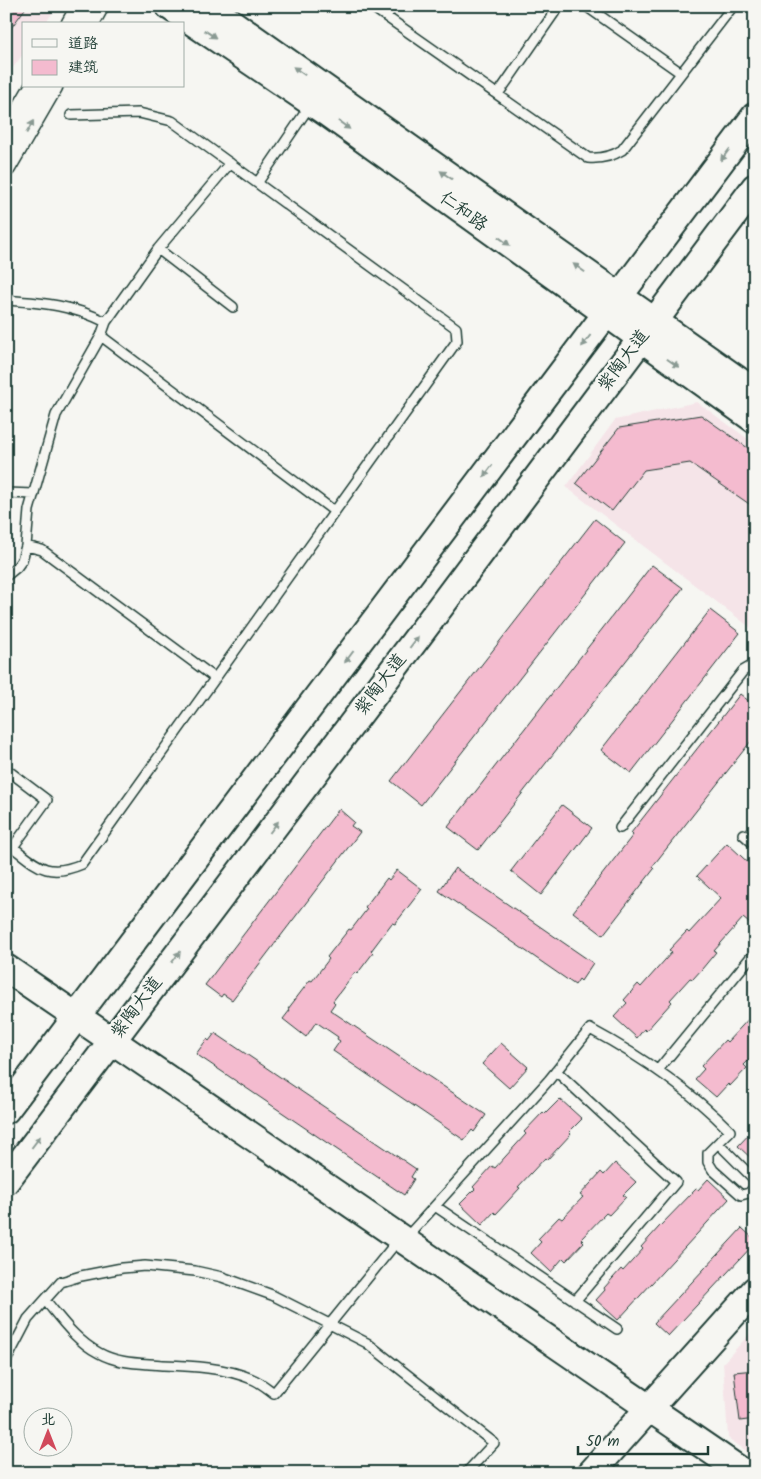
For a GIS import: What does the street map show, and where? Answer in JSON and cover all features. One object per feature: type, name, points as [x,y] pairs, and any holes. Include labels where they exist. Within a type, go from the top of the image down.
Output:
[{"type":"main road","name":"仁和路","points":[[169,6],[612,305]]},
{"type":"main road","name":"仁和路","points":[[208,6],[647,330],[755,420]]},
{"type":"main road","points":[[6,1110],[755,116]]},
{"type":"main road","name":"紫陶大道","points":[[6,1181],[755,186]]},
{"type":"main road","name":"仁和路","points":[[647,330],[755,392]]},
{"type":"main road","points":[[6,968],[744,1473]]},
{"type":"main road","points":[[591,1473],[755,1290]]},
{"type":"street","points":[[72,22],[81,6]]},
{"type":"street","points":[[90,22],[99,6]]},
{"type":"street","points":[[6,136],[34,88]]},
{"type":"street","points":[[6,167],[52,88]]},
{"type":"lane","points":[[371,6],[588,158],[606,157],[622,150],[733,6]]},
{"type":"lane","points":[[386,16],[393,6]]},
{"type":"lane","points":[[498,94],[559,6]]},
{"type":"lane","points":[[586,6],[681,73]]},
{"type":"lane","points":[[258,182],[312,103]]},
{"type":"lane","points":[[6,769],[47,800],[10,845],[44,870],[65,870],[82,864],[457,341],[456,328],[172,120],[127,112],[71,115]]},
{"type":"lane","points":[[6,576],[18,567],[22,560],[26,546],[29,510],[56,415],[101,336],[106,322],[158,249],[230,163]]},
{"type":"lane","points":[[158,249],[233,307]]},
{"type":"lane","points":[[6,300],[62,305],[106,322]]},
{"type":"lane","points":[[101,336],[334,511]]},
{"type":"lane","points":[[6,493],[34,494]]},
{"type":"lane","points":[[26,546],[42,550],[214,678]]},
{"type":"lane","points":[[620,828],[743,671],[755,664]]},
{"type":"lane","points":[[743,834],[755,845]]},
{"type":"lane","points":[[658,1070],[750,958]]},
{"type":"lane","points":[[45,1300],[88,1347],[112,1360],[126,1363],[174,1365],[231,1372],[254,1380],[274,1393],[402,1239],[436,1206],[556,1071],[590,1029],[658,1070],[700,1103],[730,1131],[708,1153],[708,1162],[713,1170],[741,1195],[749,1194],[754,1190]]},
{"type":"lane","points":[[556,1071],[676,1182],[575,1301]]},
{"type":"lane","points":[[718,1143],[755,1180]]},
{"type":"lane","points":[[436,1206],[617,1329]]},
{"type":"lane","points":[[6,1361],[28,1319],[61,1282],[122,1268],[145,1266],[222,1277],[272,1295],[367,1343],[494,1442],[466,1473]]},
{"type":"shaded area","points":[[6,6],[57,6],[46,22],[22,22],[22,56],[6,77]]},
{"type":"shaded area","points":[[697,402],[755,444],[755,631],[566,487],[615,420]]},
{"type":"shaded area","points":[[755,1328],[755,1457],[728,1438],[723,1363]]},
{"type":"building","points":[[6,6],[27,6],[6,35]]},
{"type":"building","points":[[701,415],[755,453],[755,508],[690,463],[644,470],[612,511],[576,483],[619,428]]},
{"type":"building","points":[[595,519],[625,543],[421,805],[391,781]]},
{"type":"building","points":[[652,565],[683,588],[478,850],[448,827]]},
{"type":"building","points":[[710,610],[740,633],[631,773],[601,750]]},
{"type":"building","points":[[740,694],[755,706],[755,736],[652,867],[654,869],[603,935],[573,912],[633,835],[631,833]]},
{"type":"building","points":[[562,805],[592,828],[541,895],[511,871]]},
{"type":"building","points":[[339,809],[354,822],[351,826],[360,832],[232,1000],[223,994],[221,997],[205,985]]},
{"type":"building","points":[[727,843],[755,869],[755,928],[743,918],[714,951],[716,952],[702,969],[693,979],[690,978],[670,1000],[672,1002],[646,1031],[644,1029],[637,1038],[614,1017],[627,1003],[624,1000],[638,984],[641,987],[672,952],[669,950],[687,931],[689,933],[721,898],[697,876]]},
{"type":"building","points":[[455,868],[593,963],[581,981],[579,979],[575,985],[439,891]]},
{"type":"building","points":[[397,870],[422,889],[395,924],[392,923],[371,951],[373,953],[357,974],[355,972],[333,1001],[335,1003],[330,1010],[486,1115],[474,1132],[472,1130],[464,1140],[333,1051],[340,1041],[337,1039],[338,1037],[316,1022],[306,1037],[283,1019],[290,1010],[288,1009],[310,980],[312,981],[329,959],[327,957],[367,909],[365,907],[387,878],[389,880]]},
{"type":"building","points":[[755,1012],[755,1054],[744,1065],[747,1068],[730,1086],[728,1084],[716,1097],[695,1079],[704,1069],[701,1066]]},
{"type":"building","points":[[215,1033],[416,1169],[411,1177],[414,1179],[404,1195],[196,1054],[207,1039],[209,1041]]},
{"type":"building","points":[[501,1043],[528,1067],[509,1088],[482,1064]]},
{"type":"building","points":[[560,1099],[582,1119],[547,1160],[545,1158],[496,1214],[494,1212],[482,1225],[460,1204],[475,1189],[473,1187],[492,1166],[495,1168],[526,1134],[524,1132],[543,1112],[545,1114]]},
{"type":"building","points":[[755,1128],[755,1162],[738,1146]]},
{"type":"building","points":[[615,1163],[636,1182],[623,1195],[626,1197],[609,1215],[606,1213],[581,1239],[584,1242],[566,1261],[563,1258],[551,1272],[531,1253],[541,1242],[538,1239],[559,1217],[562,1219],[583,1197],[580,1195],[601,1172],[604,1175]]},
{"type":"building","points":[[708,1179],[729,1199],[618,1320],[596,1300],[621,1269],[623,1271],[643,1249],[641,1247],[659,1227]]},
{"type":"building","points":[[742,1228],[755,1240],[755,1243],[668,1336],[654,1323]]},
{"type":"building","points":[[755,1370],[755,1419],[740,1421],[734,1372]]}]
